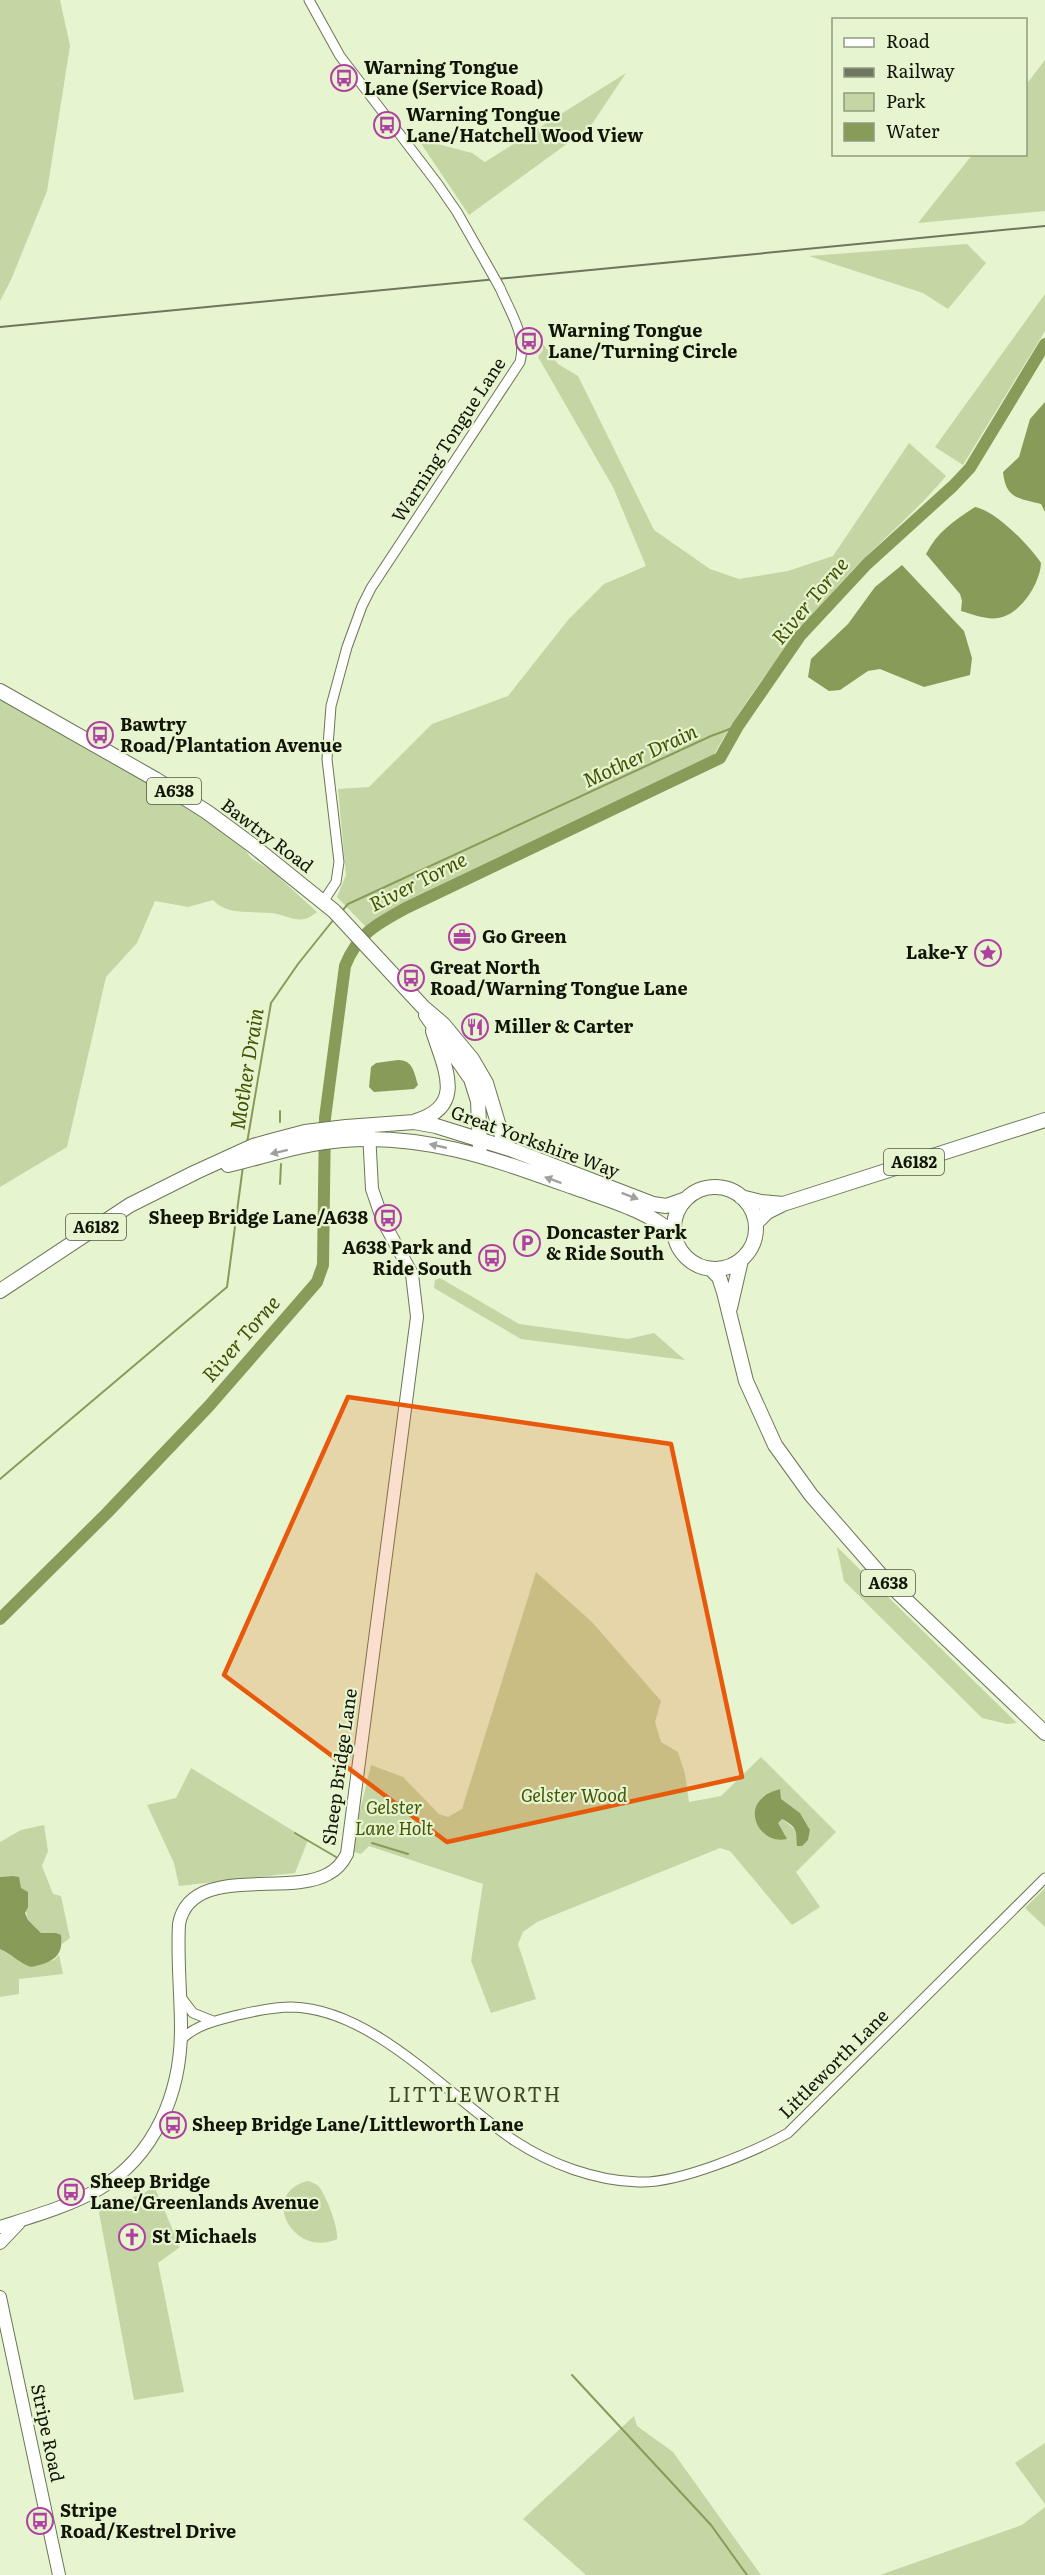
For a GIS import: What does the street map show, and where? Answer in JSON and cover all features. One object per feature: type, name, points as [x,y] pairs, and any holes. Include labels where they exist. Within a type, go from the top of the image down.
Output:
[{"type":"highway","name":"Bawtry Road","points":[[0,691],[172,790],[252,845],[343,920],[423,1007],[443,1024],[480,1070],[491,1095],[496,1119],[510,1149]]},
{"type":"highway","name":"Bawtry Road","points":[[423,1007],[432,1025],[471,1079],[478,1101],[484,1141]]},
{"type":"highway","points":[[414,1122],[436,1114],[446,1102],[448,1084],[432,1025]]},
{"type":"highway","name":"Bawtry Road","points":[[481,1155],[484,1141],[496,1119]]},
{"type":"highway","name":"A6182","points":[[756,1223],[767,1212],[783,1204],[1045,1120]]},
{"type":"highway","name":"Great Yorkshire Way","points":[[0,1291],[130,1205],[196,1172],[307,1138],[345,1133],[369,1124],[414,1122],[456,1131],[510,1149],[653,1204],[666,1206],[686,1199]]},
{"type":"highway","name":"Great Yorkshire Way","points":[[345,1133],[369,1139],[395,1139],[430,1144],[481,1155],[608,1200],[664,1225],[675,1235]]},
{"type":"highway","points":[[726,1189],[741,1197],[748,1204],[756,1223],[754,1239],[741,1260],[732,1266],[711,1269],[693,1263],[686,1256],[675,1235],[676,1216],[686,1199],[701,1190],[726,1189]]},
{"type":"highway","name":"A6182","points":[[741,1197],[783,1204]]},
{"type":"highway","name":"A638","points":[[729,1310],[741,1260]]},
{"type":"highway","name":"A638","points":[[711,1269],[718,1277],[729,1310],[746,1381],[775,1445],[811,1495],[885,1580],[1045,1733]]},
{"type":"main road","name":"Sheep Bridge Lane","points":[[0,2227],[96,2191],[129,2167],[158,2128],[169,2101],[178,2066],[181,2040],[179,1924],[181,1914],[191,1900],[223,1887],[317,1878],[335,1869],[347,1854],[417,1317],[412,1274],[383,1221],[372,1189],[369,1124]]},
{"type":"main road","name":"Sheep Bridge Lane","points":[[0,2243],[22,2220]]},
{"type":"main road","name":"Stripe Road","points":[[0,2298],[59,2575]]},
{"type":"street","name":"Warning Tongue Lane","points":[[309,0],[339,56],[457,212],[500,288],[522,345],[520,362],[371,588],[353,629],[335,685],[328,724],[327,759],[339,862],[336,882],[322,902]]},
{"type":"street","name":"Littleworth Lane","points":[[181,2040],[194,2029],[215,2021],[256,2011],[291,2007],[335,2017],[383,2041],[505,2134],[541,2156],[584,2173],[639,2182],[661,2180],[758,2148],[788,2133],[1045,1878]]},
{"type":"street","points":[[180,1996],[193,2013],[215,2021]]},
{"type":"highlighted area","points":[[348,1397],[671,1444],[742,1777],[447,1842],[224,1675]]},
{"type":"green space","points":[[0,0],[60,0],[70,46],[47,191],[11,280],[0,301]]},
{"type":"green space","points":[[1045,60],[1045,211],[918,223],[971,156],[1027,156],[1027,84]]},
{"type":"green space","points":[[626,73],[590,127],[469,215],[418,139],[472,153],[485,162]]},
{"type":"green space","points":[[967,244],[986,263],[948,309],[923,293],[809,256]]},
{"type":"green space","points":[[1045,294],[1045,331],[963,465],[935,447]]},
{"type":"green space","points":[[543,344],[558,364],[578,376],[654,530],[710,569],[739,579],[788,571],[833,556],[909,443],[946,476],[850,573],[812,616],[759,683],[713,756],[392,910],[366,927],[337,897],[346,875],[338,789],[369,787],[432,724],[508,696],[568,620],[604,584],[646,566],[613,487],[538,357],[543,350]]},
{"type":"green space","points":[[0,700],[137,775],[206,819],[244,848],[251,858],[273,872],[317,912],[307,919],[297,919],[277,914],[235,911],[213,900],[188,907],[155,901],[137,943],[106,977],[67,1147],[0,1187]]},
{"type":"green space","points":[[440,1278],[519,1324],[628,1339],[654,1333],[685,1360],[521,1339],[434,1288],[435,1280]]},
{"type":"green space","points":[[837,1547],[1017,1723],[1007,1724],[982,1718],[844,1581]]},
{"type":"green space","name":"Gelster Wood","points":[[536,1572],[592,1622],[661,1701],[655,1722],[661,1742],[678,1752],[685,1774],[689,1802],[721,1796],[761,1757],[836,1832],[796,1872],[820,1907],[792,1925],[730,1851],[720,1848],[537,1922],[523,1932],[518,1944],[536,1999],[491,2013],[471,1961],[483,1884],[369,1846],[361,1854],[350,1851],[371,1765],[403,1777],[439,1814],[448,1817],[462,1809]],"holes":[[[779,1789],[780,1799],[800,1813],[810,1830],[808,1840],[782,1819],[777,1822],[786,1839],[758,1802],[764,1795]]]},
{"type":"green space","points":[[191,1768],[308,1840],[295,1873],[179,1886],[174,1863],[147,1805],[176,1798]]},
{"type":"green space","points":[[44,1825],[48,1851],[42,1866],[53,1894],[61,1896],[70,1938],[62,1944],[60,1935],[41,1933],[28,1920],[21,1888],[12,1876],[0,1877],[0,1842],[21,1830]]},
{"type":"green space","points":[[1045,1888],[1045,1927],[1025,1908]]},
{"type":"green space","points":[[0,1949],[28,1966],[54,1960],[59,1955],[63,1974],[19,1979],[19,1994],[0,1997]]},
{"type":"green space","points":[[308,2181],[317,2185],[324,2195],[334,2219],[337,2239],[321,2243],[307,2240],[295,2233],[287,2222],[284,2210],[285,2198],[293,2188]]},
{"type":"green space","points":[[154,2186],[180,2247],[158,2263],[184,2392],[134,2400],[98,2207],[143,2194]]},
{"type":"green space","points":[[634,2416],[637,2426],[673,2452],[761,2575],[586,2575],[523,2519]]},
{"type":"green space","points":[[1045,2443],[1045,2504],[1015,2463]]},
{"type":"green space","points":[[1045,2507],[1045,2575],[880,2575],[1022,2525]]},
{"type":"water","points":[[1045,402],[1045,512],[1041,504],[1014,496],[1007,488],[1003,472],[1019,457],[1030,419]]},
{"type":"water","points":[[975,507],[1002,522],[1029,547],[1041,563],[1033,589],[1021,605],[1006,616],[998,618],[961,611],[960,594],[926,554],[941,533]]},
{"type":"water","points":[[902,565],[964,631],[972,658],[970,675],[924,687],[880,669],[868,671],[840,690],[829,691],[808,677],[811,659],[848,624],[875,587]]},
{"type":"water","points":[[398,1060],[410,1064],[418,1085],[414,1089],[374,1092],[369,1087],[371,1067],[376,1063]]},
{"type":"water","points":[[780,1789],[781,1799],[800,1813],[810,1830],[808,1840],[802,1846],[797,1846],[794,1827],[782,1819],[778,1823],[787,1839],[778,1840],[770,1837],[758,1827],[755,1819],[757,1804],[766,1794]]},
{"type":"water","points":[[0,1877],[19,1877],[21,1888],[28,1892],[28,1907],[25,1913],[28,1920],[41,1933],[61,1935],[61,1946],[56,1957],[34,1967],[28,1966],[0,1949]]},
{"type":"waterway","name":"River Torne","points":[[0,1619],[107,1513],[209,1406],[317,1282],[323,1265],[325,1118],[345,966],[362,937],[406,908],[720,758],[738,726],[800,636],[867,564],[970,468],[1045,344]]},
{"type":"waterway","name":"Mother Drain","points":[[342,911],[348,904],[711,736],[738,726]]},
{"type":"waterway","name":"Mother Drain","points":[[247,1143],[271,1003],[298,964],[334,919]]},
{"type":"waterway","points":[[280,1111],[280,1122]]},
{"type":"waterway","points":[[280,1184],[281,1164]]},
{"type":"waterway","name":"Mother Drain","points":[[0,1479],[227,1287],[243,1166]]},
{"type":"waterway","points":[[295,1833],[336,1857]]},
{"type":"waterway","points":[[372,1843],[408,1854]]},
{"type":"waterway","points":[[572,2375],[711,2525],[747,2575]]},
{"type":"railway","points":[[0,327],[1045,226]]},
{"type":"place","name":"Warning Tongue Lane (Service Road)","points":[[344,78]]},
{"type":"place","name":"Warning Tongue Lane/Hatchell Wood View","points":[[387,125]]},
{"type":"place","name":"Warning Tongue Lane/Turning Circle","points":[[529,341]]},
{"type":"place","name":"Bawtry Road/Plantation Avenue","points":[[100,735]]},
{"type":"place","name":"Go Green","points":[[462,937]]},
{"type":"place","name":"Lake-Y","points":[[988,953]]},
{"type":"place","name":"Great North Road/Warning Tongue Lane","points":[[411,978]]},
{"type":"place","name":"Miller & Carter","points":[[475,1027]]},
{"type":"place","name":"Sheep Bridge Lane/A638","points":[[388,1218]]},
{"type":"place","name":"Doncaster Park & Ride South","points":[[527,1243]]},
{"type":"place","name":"A638 Park and Ride South","points":[[492,1258]]},
{"type":"place","name":"Sheep Bridge Lane/Littleworth Lane","points":[[173,2125]]},
{"type":"place","name":"Sheep Bridge Lane/Greenlands Avenue","points":[[71,2192]]},
{"type":"place","name":"St Michaels","points":[[132,2237]]},
{"type":"place","name":"Stripe Road/Kestrel Drive","points":[[40,2521]]},
{"type":"district","name":"LITTLEWORTH","points":[[475,2095]]},
{"type":"park label","name":"Gelster Lane Holt","points":[[394,1818]]}]
